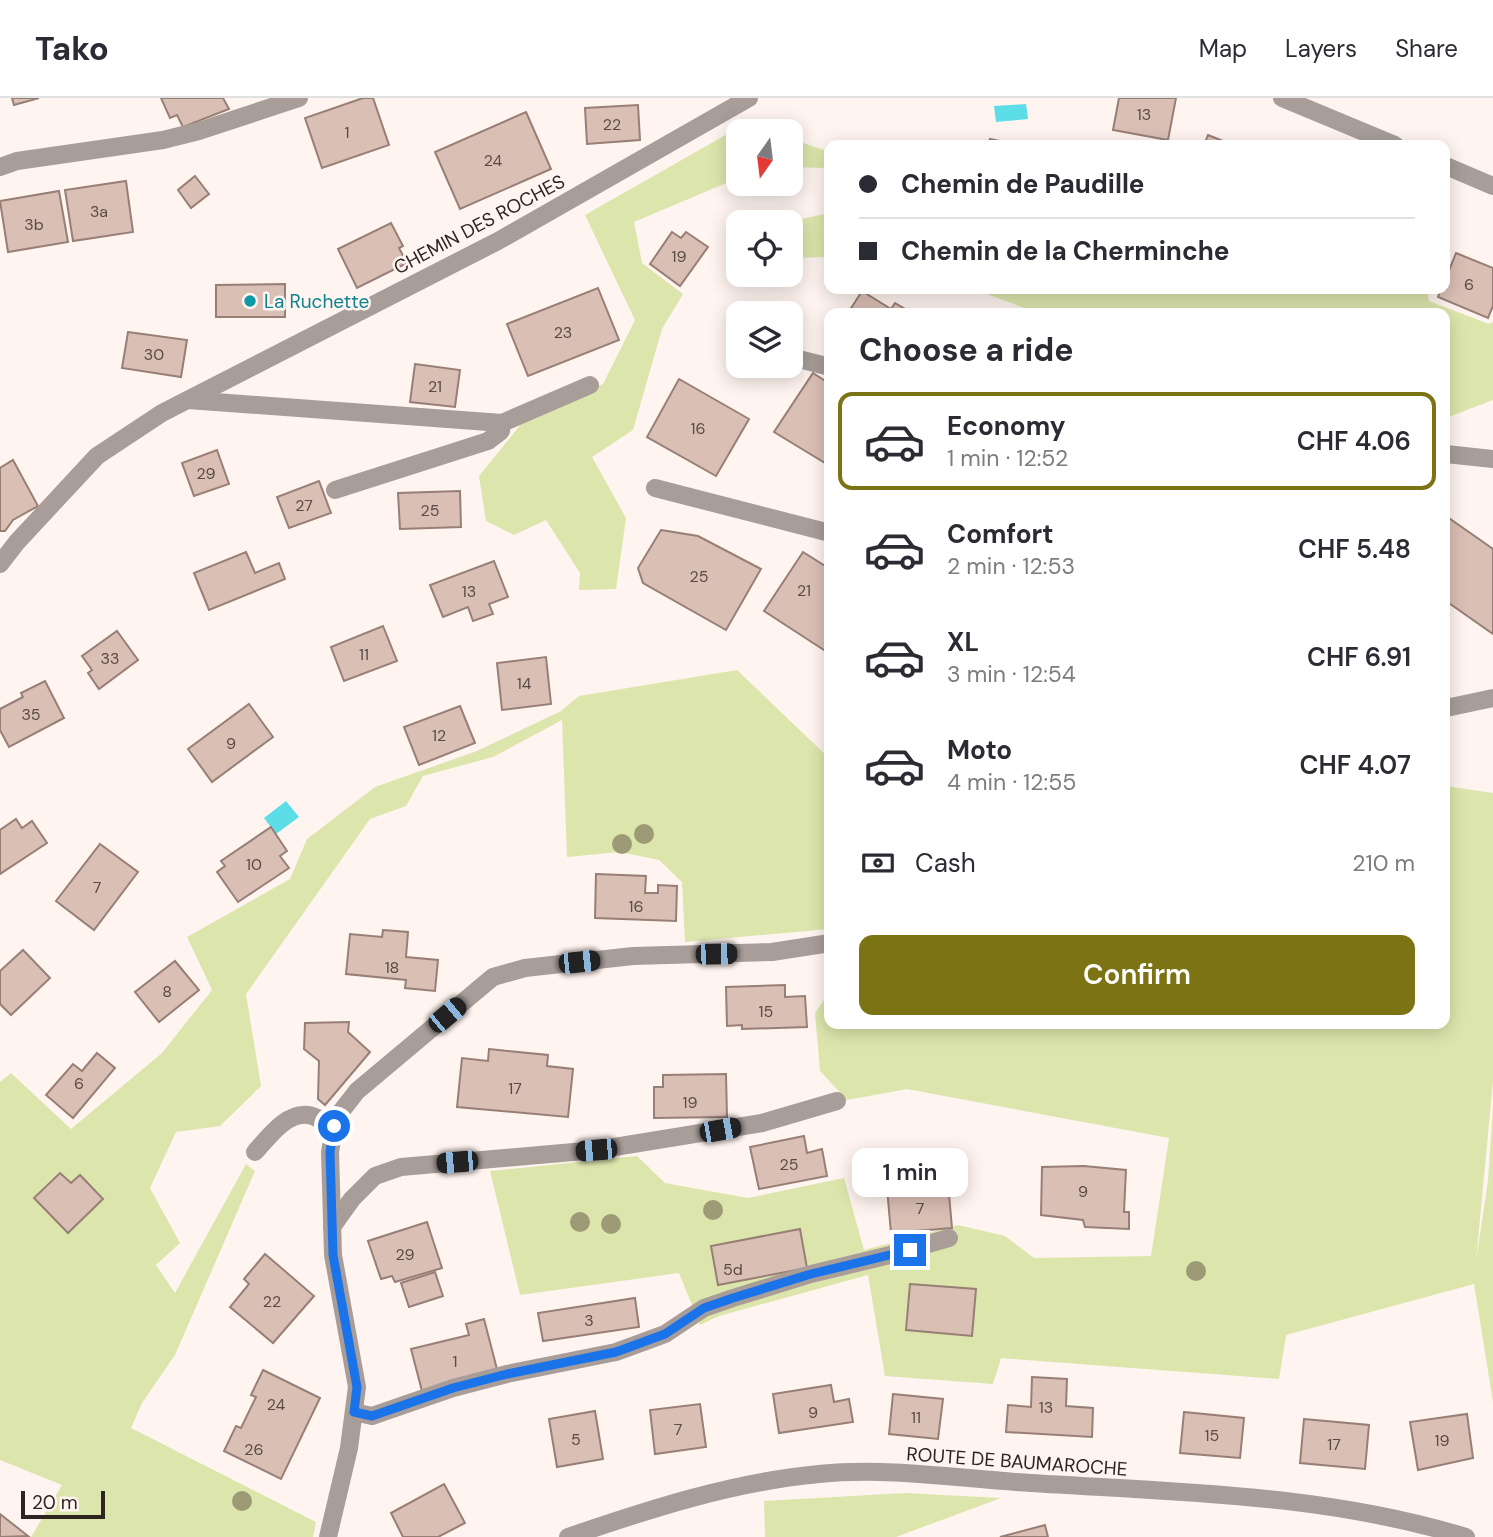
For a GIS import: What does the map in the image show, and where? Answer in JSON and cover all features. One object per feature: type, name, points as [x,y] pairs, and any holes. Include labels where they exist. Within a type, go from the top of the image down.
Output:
[{"type":"street","points":[[0,167],[17,162],[163,140],[299,98]]},
{"type":"street","name":"CHEMIN DES ROCHES","points":[[0,564],[97,456],[162,413],[498,241],[749,98]]},
{"type":"street","points":[[1282,98],[1383,140]]},
{"type":"street","points":[[1450,168],[1493,186]]},
{"type":"street","points":[[803,359],[824,364]]},
{"type":"street","points":[[188,400],[502,424],[590,385]]},
{"type":"street","points":[[335,490],[488,441],[501,431],[502,424]]},
{"type":"street","points":[[1450,454],[1493,458]]},
{"type":"street","points":[[655,488],[824,531]]},
{"type":"street","points":[[1450,707],[1493,698]]},
{"type":"street","points":[[328,1537],[349,1448],[357,1387],[333,1255],[330,1152],[336,1118],[357,1091],[493,977],[525,968],[634,956],[772,952],[824,944]]},
{"type":"street","points":[[332,1227],[352,1199],[375,1176],[401,1167],[596,1150],[762,1123],[836,1101]]},
{"type":"street","points":[[255,1152],[290,1118],[309,1115],[334,1126]]},
{"type":"street","points":[[354,1412],[372,1416],[453,1388],[616,1352],[665,1334],[704,1308],[733,1298],[811,1274],[949,1238]]},
{"type":"street","name":"ROUTE DE BAUMAROCHE","points":[[568,1537],[728,1489],[786,1478],[863,1472],[1147,1490],[1314,1505],[1396,1518],[1466,1537]]},
{"type":"green space","points":[[726,135],[726,183],[634,222],[642,263],[683,294],[662,329],[633,430],[592,457],[626,518],[616,589],[579,590],[580,573],[546,520],[514,535],[486,521],[479,476],[535,407],[603,384],[635,320],[585,215]]},
{"type":"green space","points":[[803,143],[824,150],[824,168],[803,167]]},
{"type":"green space","points":[[824,214],[824,257],[803,258],[803,219]]},
{"type":"green space","points":[[987,294],[1428,294],[1429,301],[1447,308],[1024,308]]},
{"type":"green space","points":[[1450,309],[1489,324],[1493,322],[1493,400],[1450,416]]},
{"type":"green space","points":[[737,670],[824,753],[824,929],[685,942],[682,882],[659,860],[620,852],[567,857],[562,720],[493,757],[423,776],[406,806],[370,819],[246,994],[261,1086],[220,1126],[176,1132],[150,1188],[180,1243],[156,1265],[175,1293],[246,1164],[255,1171],[175,1355],[142,1403],[131,1428],[316,1522],[313,1537],[31,1537],[62,1485],[0,1460],[0,1082],[11,1073],[71,1129],[162,1053],[212,990],[187,937],[290,879],[307,839],[375,787],[477,751],[561,711],[579,696]]},
{"type":"green space","points":[[1450,787],[1493,793],[1493,1081],[1476,1261],[1488,1181],[1493,1105],[1493,1402],[1474,1284],[1286,1335],[1279,1379],[1001,1358],[993,1384],[885,1376],[868,1275],[719,1316],[700,1325],[679,1273],[520,1295],[490,1171],[637,1156],[665,1183],[748,1198],[844,1178],[864,1250],[958,1225],[1005,1236],[1034,1258],[1151,1256],[1169,1138],[907,1089],[847,1100],[820,1071],[815,1013],[824,1000],[824,1029],[1450,1029]]},
{"type":"green space","points":[[905,1493],[1001,1498],[896,1537],[765,1537],[764,1501]]},
{"type":"water","points":[[1026,104],[1028,119],[996,122],[994,106]]},
{"type":"water","points":[[286,801],[299,817],[276,834],[264,818]]},
{"type":"building","points":[[12,98],[39,98],[14,105]]},
{"type":"building","points":[[161,98],[223,98],[229,109],[183,127],[177,115],[170,118]]},
{"type":"building","points":[[363,98],[373,98],[389,145],[322,168],[305,118]]},
{"type":"building","points":[[1119,98],[1176,98],[1168,140],[1113,130]]},
{"type":"building","points":[[638,105],[640,140],[587,144],[585,108]]},
{"type":"building","points":[[526,112],[551,169],[460,209],[435,152]]},
{"type":"building","points":[[1208,135],[1220,140],[1206,140]]},
{"type":"building","points":[[195,176],[209,194],[191,208],[178,190]]},
{"type":"building","points":[[126,181],[133,232],[73,241],[65,190]]},
{"type":"building","points":[[59,191],[68,242],[8,252],[0,201]]},
{"type":"building","points":[[391,223],[403,246],[399,248],[407,263],[357,288],[338,249]]},
{"type":"building","points":[[672,232],[681,238],[686,232],[708,247],[680,286],[650,264]]},
{"type":"building","points":[[1456,253],[1493,268],[1493,306],[1488,318],[1438,297],[1439,294],[1450,294],[1450,268]]},
{"type":"building","name":"La Ruchette","points":[[285,284],[285,317],[216,317],[216,285]]},
{"type":"building","points":[[598,288],[619,340],[528,376],[507,324]]},
{"type":"building","points":[[860,294],[867,294],[889,308],[851,308]]},
{"type":"building","points":[[128,332],[187,340],[181,377],[122,368]]},
{"type":"building","points":[[415,364],[460,370],[455,407],[410,402]]},
{"type":"building","points":[[813,373],[824,380],[824,462],[774,432]]},
{"type":"building","points":[[679,379],[749,419],[716,476],[647,437]]},
{"type":"building","points":[[217,450],[229,484],[194,496],[182,463]]},
{"type":"building","points":[[13,460],[38,506],[13,520],[5,531],[0,531],[0,468]]},
{"type":"building","points":[[319,481],[331,513],[289,528],[277,497]]},
{"type":"building","points":[[460,491],[461,527],[400,529],[398,493]]},
{"type":"building","points":[[1450,519],[1493,549],[1493,634],[1450,604]]},
{"type":"building","points":[[661,530],[698,536],[761,569],[726,630],[643,583],[638,568]]},
{"type":"building","points":[[246,552],[255,573],[279,563],[285,579],[209,610],[194,573]]},
{"type":"building","points":[[803,552],[824,565],[824,650],[764,611]]},
{"type":"building","points":[[494,561],[508,597],[489,604],[493,614],[473,621],[468,607],[443,617],[430,585]]},
{"type":"building","points":[[383,626],[397,661],[344,681],[331,647]]},
{"type":"building","points":[[117,631],[138,660],[99,689],[88,673],[92,670],[82,656]]},
{"type":"building","points":[[546,657],[551,704],[502,710],[497,663]]},
{"type":"building","points":[[45,681],[64,718],[9,747],[0,730],[0,709],[23,697],[21,693]]},
{"type":"building","points":[[249,704],[273,737],[212,782],[188,749]]},
{"type":"building","points":[[460,706],[475,743],[419,765],[404,727]]},
{"type":"building","points":[[16,819],[22,828],[32,821],[47,843],[0,874],[0,830]]},
{"type":"building","points":[[271,827],[287,851],[280,856],[289,868],[238,902],[217,872],[225,866],[221,861]]},
{"type":"building","points":[[100,844],[138,872],[94,930],[56,901]]},
{"type":"building","points":[[596,874],[646,876],[645,893],[658,893],[658,885],[677,886],[676,921],[595,918]]},
{"type":"building","points":[[383,930],[408,932],[406,957],[438,960],[435,991],[405,988],[406,980],[346,974],[350,934],[382,937]]},
{"type":"building","points":[[23,950],[50,978],[11,1015],[0,1004],[0,971]]},
{"type":"building","points":[[175,961],[199,990],[159,1022],[135,992]]},
{"type":"building","points":[[785,985],[785,997],[805,996],[807,1027],[742,1029],[742,1025],[727,1026],[726,987]]},
{"type":"building","points":[[349,1022],[348,1032],[370,1052],[325,1105],[318,1099],[319,1061],[304,1049],[305,1023]]},
{"type":"building","points":[[489,1049],[548,1055],[547,1066],[573,1069],[568,1117],[457,1107],[462,1058],[488,1061]]},
{"type":"building","points":[[97,1053],[115,1068],[73,1118],[46,1095],[73,1064],[82,1071]]},
{"type":"building","points":[[726,1074],[727,1117],[654,1118],[654,1087],[663,1087],[663,1075]]},
{"type":"building","points":[[804,1136],[807,1153],[822,1149],[827,1176],[759,1189],[750,1147]]},
{"type":"building","points":[[1084,1166],[1126,1170],[1124,1212],[1129,1212],[1129,1229],[1085,1227],[1083,1220],[1041,1215],[1042,1167]]},
{"type":"building","points":[[60,1173],[71,1183],[80,1175],[103,1199],[68,1233],[34,1198]]},
{"type":"building","points":[[948,1183],[952,1228],[891,1233],[887,1188]]},
{"type":"building","points":[[427,1222],[442,1268],[395,1282],[392,1276],[381,1279],[368,1241]]},
{"type":"building","points":[[800,1229],[807,1268],[718,1285],[711,1246]]},
{"type":"building","points":[[265,1254],[314,1296],[273,1343],[230,1307],[249,1284],[244,1279]]},
{"type":"building","points":[[435,1272],[443,1296],[409,1307],[401,1283]]},
{"type":"building","points":[[910,1284],[976,1289],[972,1336],[906,1330]]},
{"type":"building","points":[[635,1298],[639,1327],[543,1341],[538,1313]]},
{"type":"building","points":[[484,1319],[498,1373],[422,1391],[411,1349],[469,1335],[466,1324]]},
{"type":"building","points":[[263,1370],[320,1398],[281,1479],[224,1451],[236,1426],[241,1428],[256,1397],[251,1395]]},
{"type":"building","points":[[1032,1377],[1067,1379],[1066,1406],[1093,1408],[1092,1437],[1006,1432],[1008,1405],[1031,1407]]},
{"type":"building","points":[[831,1385],[834,1402],[849,1399],[853,1422],[779,1433],[773,1394]]},
{"type":"building","points":[[893,1394],[943,1399],[938,1439],[889,1434]]},
{"type":"building","points":[[700,1404],[706,1447],[655,1454],[650,1410]]},
{"type":"building","points":[[595,1411],[603,1459],[557,1467],[549,1419]]},
{"type":"building","points":[[1184,1412],[1244,1418],[1240,1458],[1180,1453]]},
{"type":"building","points":[[1467,1414],[1473,1458],[1418,1470],[1410,1422]]},
{"type":"building","points":[[1304,1419],[1369,1425],[1365,1469],[1300,1463]]},
{"type":"building","points":[[444,1484],[465,1523],[438,1537],[403,1537],[391,1513]]},
{"type":"building","points":[[0,1514],[28,1536],[0,1537]]},
{"type":"building","points":[[1045,1525],[1048,1537],[1000,1537]]},
{"type":"place","name":"La Ruchette","points":[[250,301]]},
{"type":"route","points":[[334,1126],[330,1152],[333,1255],[357,1387],[354,1412],[372,1416],[453,1388],[616,1352],[665,1334],[704,1308],[811,1274],[910,1250]]}]
